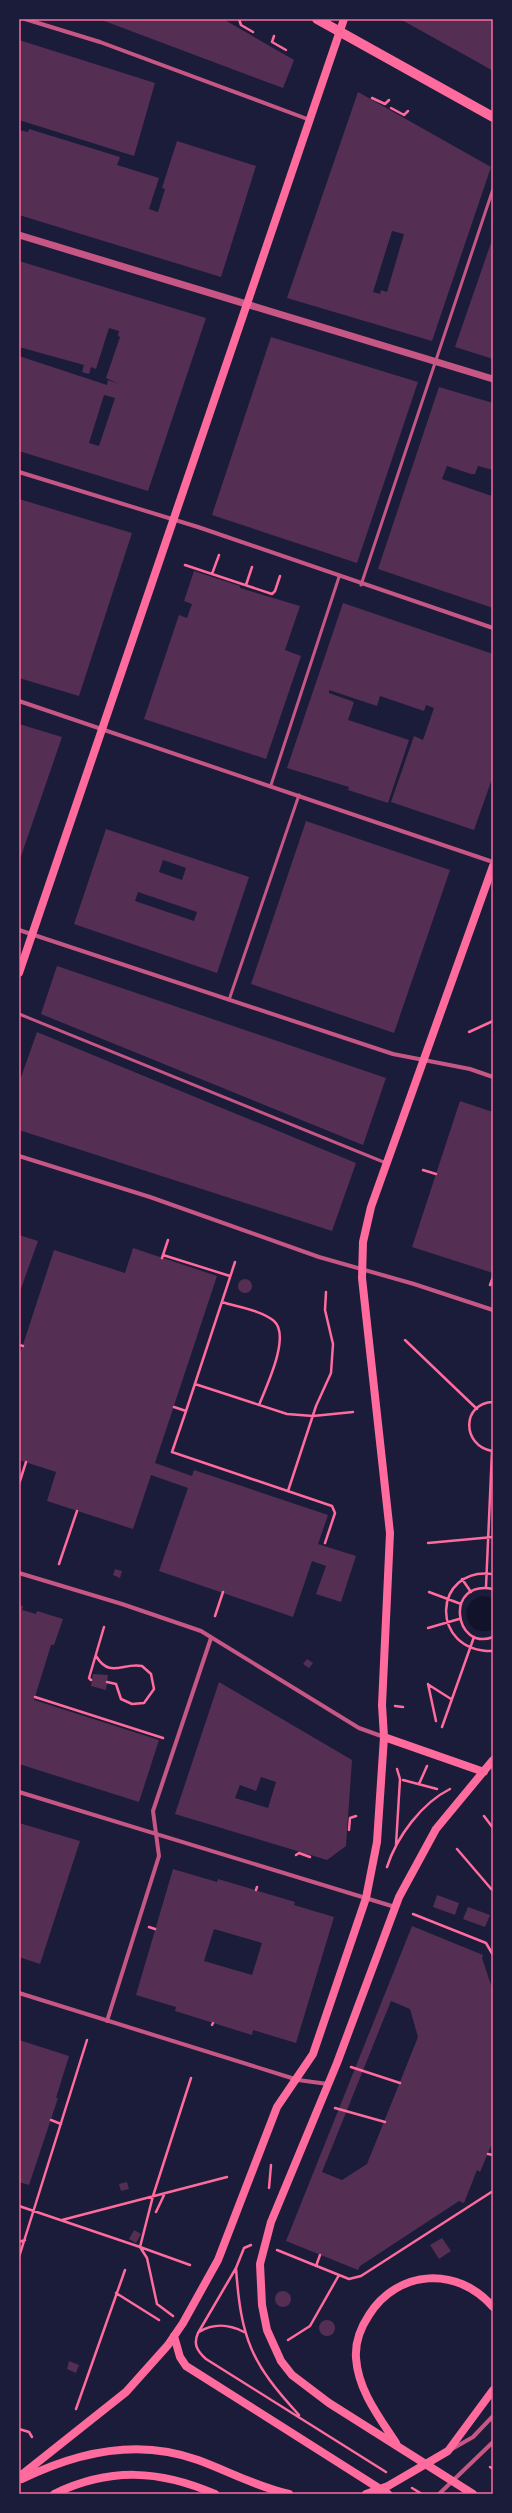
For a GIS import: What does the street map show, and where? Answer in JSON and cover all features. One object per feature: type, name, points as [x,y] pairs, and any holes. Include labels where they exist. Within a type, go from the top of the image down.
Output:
[{"type":"main road","points":[[317,19],[493,117]]},
{"type":"main road","points":[[19,974],[344,19]]},
{"type":"main road","points":[[19,2477],[126,2392],[174,2336],[218,2260],[278,2107],[298,2080],[313,2054],[366,1898],[377,1842],[384,1738],[382,1705],[390,1525],[362,1269],[363,1242],[369,1216],[387,1163],[493,866]]},
{"type":"main road","points":[[384,1738],[484,1772]]},
{"type":"main road","points":[[473,2494],[410,2452],[329,2403],[292,2375],[273,2346],[263,2315],[260,2264],[271,2222],[328,2084],[395,1907],[415,1865],[436,1828],[493,1760]]},
{"type":"main road","points":[[397,2445],[365,2393],[357,2366],[356,2349],[360,2333],[372,2309],[385,2295],[399,2286],[416,2279],[433,2277],[450,2279],[466,2285],[481,2294],[493,2307]]},
{"type":"main road","points":[[174,2336],[180,2357],[186,2366],[388,2494]]},
{"type":"main road","points":[[366,2494],[388,2486],[448,2451],[493,2390]]},
{"type":"main road","points":[[19,2480],[72,2458],[106,2451],[134,2449],[187,2456],[266,2488],[289,2494]]},
{"type":"main road","points":[[54,2494],[94,2480],[134,2474],[169,2478],[215,2494]]},
{"type":"street","points":[[25,19],[100,42],[310,120]]},
{"type":"street","points":[[19,235],[493,379]]},
{"type":"street","points":[[19,472],[173,520],[361,585],[493,628]]},
{"type":"street","points":[[19,701],[299,794],[493,862]]},
{"type":"street","points":[[19,930],[393,1054],[470,1069],[493,1077]]},
{"type":"street","points":[[19,1156],[150,1197],[247,1233],[493,1310]]},
{"type":"street","points":[[19,1574],[122,1604],[201,1631],[359,1728],[384,1738]]},
{"type":"street","points":[[107,2021],[159,1856],[154,1811],[211,1638]]},
{"type":"street","points":[[19,1792],[395,1907]]},
{"type":"street","points":[[19,1993],[298,2080],[328,2084]]},
{"type":"street","points":[[448,2451],[473,2437],[493,2416]]},
{"type":"street","points":[[439,2494],[493,2442]]},
{"type":"lane","points":[[361,585],[493,188]]},
{"type":"lane","points":[[271,785],[339,577]]},
{"type":"lane","points":[[228,1000],[299,794]]},
{"type":"lane","points":[[19,1014],[387,1163]]},
{"type":"path","points":[[239,19],[241,25],[253,32]]},
{"type":"path","points":[[274,36],[272,42],[286,50]]},
{"type":"path","points":[[372,98],[385,104],[389,100]]},
{"type":"path","points":[[391,108],[404,115],[408,111]]},
{"type":"path","points":[[212,574],[219,555]]},
{"type":"path","points":[[185,565],[272,594],[275,591],[280,576]]},
{"type":"path","points":[[246,585],[252,567]]},
{"type":"path","points":[[469,1032],[493,1021]]},
{"type":"path","points":[[423,1170],[436,1174]]},
{"type":"path","points":[[168,1240],[162,1257],[230,1276]]},
{"type":"path","points":[[235,1262],[172,1452],[332,1506],[335,1509],[325,1543]]},
{"type":"path","points":[[490,1285],[493,1277]]},
{"type":"path","points":[[288,1491],[313,1416],[328,1383],[332,1361],[332,1337],[325,1304],[326,1292]]},
{"type":"path","points":[[222,1302],[265,1316],[274,1322],[279,1329],[280,1347],[259,1405]]},
{"type":"path","points":[[405,1340],[476,1409]]},
{"type":"path","points":[[19,1345],[23,1346]]},
{"type":"path","points":[[195,1384],[287,1414],[313,1416],[353,1412]]},
{"type":"path","points":[[486,1587],[493,1451],[479,1446],[470,1435],[469,1421],[476,1409],[482,1404],[493,1402]]},
{"type":"path","points":[[174,1407],[186,1411]]},
{"type":"path","points":[[19,1484],[26,1462]]},
{"type":"path","points":[[60,1564],[77,1511]]},
{"type":"path","points":[[428,1544],[489,1536],[493,1537]]},
{"type":"path","points":[[493,1574],[474,1574],[462,1579],[453,1588],[445,1610],[446,1623],[460,1643],[470,1648],[493,1651]]},
{"type":"path","points":[[462,1579],[471,1592]]},
{"type":"path","points":[[493,1589],[486,1587],[471,1592],[460,1604],[460,1619],[467,1633],[482,1639],[493,1638]]},
{"type":"path","points":[[215,1616],[223,1592]]},
{"type":"path","points":[[429,1592],[460,1604]]},
{"type":"path","points":[[428,1628],[460,1619]]},
{"type":"path","points":[[91,1680],[89,1678],[104,1626]]},
{"type":"path","points":[[442,1727],[474,1637]]},
{"type":"path","points":[[96,1656],[106,1667],[114,1669],[142,1666],[151,1674],[154,1690],[144,1703],[132,1704],[121,1699],[116,1684],[107,1682]]},
{"type":"path","points":[[436,1721],[428,1684],[452,1699]]},
{"type":"path","points":[[35,1697],[163,1738]]},
{"type":"path","points":[[388,1864],[395,1845],[400,1779],[395,1765]]},
{"type":"path","points":[[419,1784],[424,1774]]},
{"type":"path","points":[[403,1780],[437,1789]]},
{"type":"path","points":[[395,1845],[432,1799],[457,1785]]},
{"type":"path","points":[[349,1830],[350,1818],[356,1816]]},
{"type":"path","points":[[484,1816],[493,1828]]},
{"type":"path","points":[[457,1849],[493,1891]]},
{"type":"path","points":[[296,1855],[299,1853],[310,1856]]},
{"type":"path","points":[[413,1914],[486,1943],[493,1955]]},
{"type":"path","points":[[19,2257],[87,2040]]},
{"type":"path","points":[[351,2067],[400,2083]]},
{"type":"path","points":[[173,2316],[157,2304],[147,2258],[140,2247],[140,2240],[191,2078]]},
{"type":"path","points":[[335,2108],[384,2122]]},
{"type":"path","points":[[51,2120],[61,2124]]},
{"type":"path","points":[[488,2154],[493,2155]]},
{"type":"path","points":[[269,2194],[270,2168]]},
{"type":"path","points":[[62,2220],[227,2177]]},
{"type":"path","points":[[276,2250],[349,2279],[361,2276],[493,2191]]},
{"type":"path","points":[[156,2212],[165,2193]]},
{"type":"path","points":[[19,2206],[190,2265]]},
{"type":"path","points":[[19,2242],[25,2240]]},
{"type":"path","points":[[251,2245],[244,2248],[236,2268],[198,2332],[195,2343],[197,2350],[206,2359],[380,2467]]},
{"type":"path","points":[[316,2266],[320,2255]]},
{"type":"path","points":[[236,2268],[238,2306],[244,2332],[266,2378],[302,2418]]},
{"type":"path","points":[[76,2409],[116,2293],[126,2270]]},
{"type":"path","points":[[288,2340],[310,2326],[339,2275]]},
{"type":"path","points":[[116,2293],[159,2320]]},
{"type":"path","points":[[198,2332],[206,2328],[219,2325],[244,2332]]},
{"type":"path","points":[[190,2340],[195,2343]]},
{"type":"path","points":[[19,2429],[29,2432],[32,2437]]},
{"type":"shaded area","points":[[482,1596],[493,1598],[493,1629],[484,1631],[477,1630],[471,1626],[466,1613],[468,1606],[473,1600]]},
{"type":"building","points":[[99,19],[223,19],[294,60],[283,88]]},
{"type":"building","points":[[400,19],[493,19],[493,71],[481,64]]},
{"type":"building","points":[[19,40],[155,83],[134,156],[19,120]]},
{"type":"building","points":[[358,92],[491,167],[432,341],[287,298]],"holes":[[[392,231],[404,234],[387,292],[381,290],[380,294],[373,292]]]},
{"type":"building","points":[[29,129],[120,157],[117,165],[159,178],[149,209],[158,212],[165,189],[162,188],[177,141],[256,166],[221,277],[19,215],[19,130],[28,132]]},
{"type":"building","points":[[493,237],[493,359],[455,347]]},
{"type":"building","points":[[19,261],[206,318],[148,491],[19,451],[19,356],[107,385],[108,380],[119,384],[106,378],[120,337],[118,336],[119,331],[109,328],[96,369],[91,367],[89,374],[82,372],[84,365],[19,347]],"holes":[[[104,395],[115,398],[99,446],[89,443]]]},
{"type":"building","points":[[271,337],[418,382],[357,563],[212,515]]},
{"type":"building","points":[[439,387],[493,403],[493,470],[478,466],[475,474],[471,474],[447,466],[442,479],[492,496],[493,608],[378,569]]},
{"type":"building","points":[[19,499],[132,533],[79,696],[19,678]]},
{"type":"building","points":[[194,571],[240,586],[240,588],[300,606],[285,650],[301,656],[266,759],[144,719],[179,615],[187,618],[192,604],[184,601]]},
{"type":"building","points":[[343,603],[493,654],[493,776],[474,830],[391,802],[414,736],[423,740],[434,708],[426,705],[424,711],[380,696],[377,706],[329,690],[329,693],[354,702],[348,720],[409,740],[388,803],[348,790],[349,787],[287,768]]},
{"type":"building","points":[[19,724],[62,737],[19,862]]},
{"type":"building","points":[[306,821],[450,870],[394,1033],[251,984]]},
{"type":"building","points":[[106,829],[249,877],[217,973],[74,924]],"holes":[[[163,860],[186,868],[182,880],[159,872]],[[138,892],[197,912],[194,921],[135,901]]]},
{"type":"building","points":[[57,966],[386,1078],[363,1145],[41,1014]]},
{"type":"building","points":[[37,1032],[356,1163],[332,1231],[19,1130],[19,1083]]},
{"type":"building","points":[[460,1101],[493,1112],[493,1273],[412,1247]]},
{"type":"building","points":[[19,1235],[38,1241],[19,1294]]},
{"type":"building","points":[[133,1248],[217,1276],[155,1463],[192,1476],[194,1470],[328,1515],[318,1544],[356,1556],[341,1602],[316,1594],[326,1566],[312,1561],[293,1617],[159,1571],[188,1488],[151,1475],[133,1529],[47,1501],[56,1472],[19,1460],[19,1357],[54,1250],[125,1273]]},
{"type":"building","points":[[245,1279],[250,1281],[252,1286],[250,1291],[245,1293],[240,1291],[238,1286],[240,1281]]},
{"type":"building","points":[[115,1569],[122,1571],[120,1578],[113,1575]]},
{"type":"building","points":[[19,1605],[23,1606],[22,1610],[36,1614],[37,1611],[63,1619],[54,1645],[51,1645],[34,1700],[159,1740],[139,1802],[19,1764]]},
{"type":"building","points":[[307,1659],[313,1663],[309,1668],[303,1664]]},
{"type":"building","points":[[93,1674],[108,1675],[106,1690],[91,1686]]},
{"type":"building","points":[[219,1682],[352,1760],[346,1846],[327,1860],[175,1814]],"holes":[[[261,1777],[276,1782],[268,1808],[235,1798],[240,1785],[256,1791]]]},
{"type":"building","points":[[19,1823],[80,1841],[40,1964],[19,1957]]},
{"type":"building","points":[[173,1869],[217,1882],[218,1879],[295,1902],[294,1905],[334,1917],[296,2043],[253,2030],[252,2035],[175,2011],[176,2007],[136,1995]],"holes":[[[214,1929],[262,1943],[252,1975],[204,1961]]]},
{"type":"building","points":[[437,1895],[459,1903],[455,1915],[433,1907]]},
{"type":"building","points":[[468,1907],[490,1915],[485,1927],[463,1919]]},
{"type":"building","points":[[412,1926],[483,1955],[482,1958],[493,1991],[493,2141],[480,2172],[477,2170],[464,2203],[459,2201],[360,2266],[358,2270],[286,2241]],"holes":[[[391,2001],[410,2009],[418,2037],[367,2164],[342,2180],[322,2172]]]},
{"type":"building","points":[[19,2040],[69,2056],[56,2098],[58,2098],[29,2185],[19,2182]]},
{"type":"building","points":[[127,2182],[129,2189],[121,2191],[119,2184]]},
{"type":"building","points":[[134,2230],[141,2234],[136,2243],[129,2239]]},
{"type":"building","points":[[442,2238],[451,2251],[439,2259],[430,2245]]},
{"type":"building","points":[[283,2291],[290,2296],[291,2299],[286,2306],[283,2307],[276,2302],[275,2299],[280,2292]]},
{"type":"building","points":[[327,2320],[334,2325],[335,2328],[330,2335],[327,2336],[320,2331],[319,2328],[324,2321]]},
{"type":"building","points":[[69,2361],[79,2365],[76,2373],[67,2369]]}]
